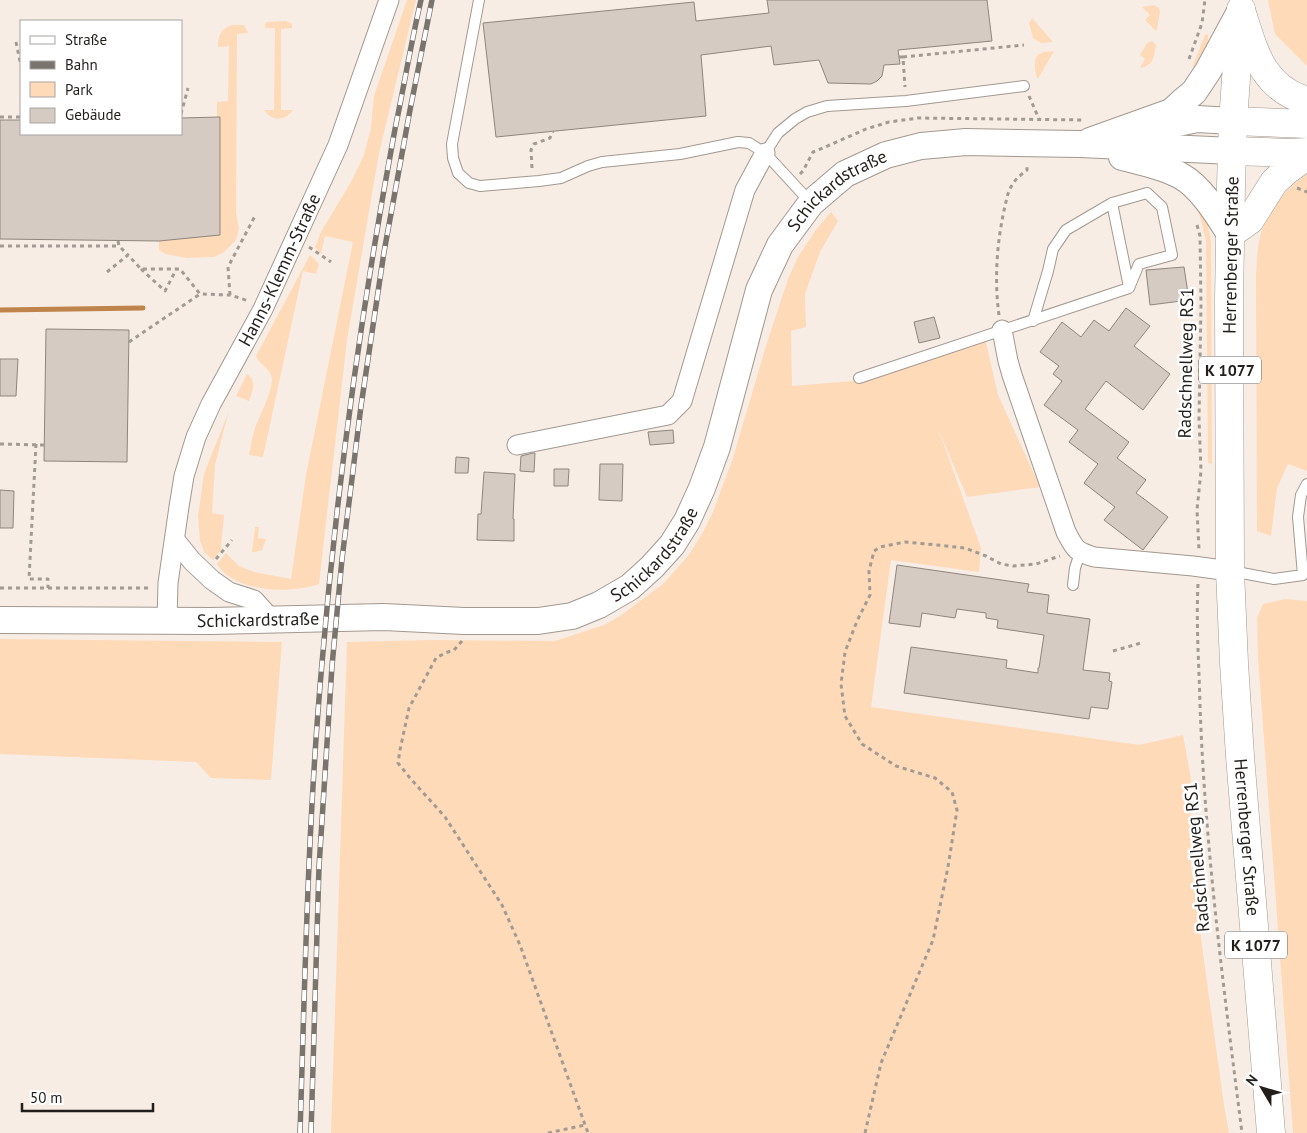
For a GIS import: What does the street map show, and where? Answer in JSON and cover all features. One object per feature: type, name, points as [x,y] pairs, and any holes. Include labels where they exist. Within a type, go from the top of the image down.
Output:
[{"type":"main road","points":[[1241,5],[1257,58],[1270,77],[1289,94],[1307,101]]},
{"type":"main road","name":"Herrenberger Straße","points":[[1241,5],[1232,151],[1230,234],[1230,571],[1240,756],[1271,1133]]},
{"type":"main road","points":[[1234,121],[1307,124]]},
{"type":"main road","points":[[1232,151],[1307,152]]},
{"type":"main road","points":[[1230,234],[1250,220],[1274,182],[1307,156]]},
{"type":"street","name":"Hanns-Klemm-Straße","points":[[167,622],[168,588],[184,476],[196,438],[211,404],[263,309],[338,145],[389,0]]},
{"type":"street","points":[[1080,144],[1171,112],[1194,92],[1208,71],[1241,5]]},
{"type":"street","name":"Schickardstraße","points":[[1080,144],[1197,119],[1234,121]]},
{"type":"street","name":"Schickardstraße","points":[[0,620],[167,622],[384,617],[469,621],[538,621],[572,616],[599,606],[630,587],[652,567],[672,544],[687,521],[702,488],[717,447],[759,290],[780,245],[811,203],[846,174],[886,155],[921,146],[966,142],[1080,144],[1232,151]]},
{"type":"street","points":[[1080,144],[1160,168],[1189,181],[1210,203],[1230,234]]},
{"type":"street","points":[[517,445],[668,415],[682,400],[745,190],[765,153]]},
{"type":"street","points":[[1002,330],[1012,375],[1066,532],[1078,551],[1094,557],[1198,566],[1230,571]]},
{"type":"street","points":[[175,540],[192,562],[204,572],[229,592],[254,600],[272,620]]},
{"type":"lane","points":[[479,0],[452,144],[453,158],[458,173],[469,183],[480,186],[561,178],[602,162],[680,154],[738,142],[749,143],[765,153],[811,203]]},
{"type":"lane","points":[[765,153],[778,133],[795,119],[807,112],[827,106],[906,101],[1024,86]]},
{"type":"lane","points":[[859,378],[1033,321],[1129,288],[1139,264],[1172,255],[1162,207],[1146,193],[1112,203],[1066,230],[1053,249],[1033,321]]},
{"type":"lane","points":[[1112,203],[1129,288]]},
{"type":"lane","points":[[1230,571],[1274,579],[1303,575],[1298,518],[1301,495],[1307,484]]},
{"type":"lane","points":[[1072,585],[1078,551]]},
{"type":"path","points":[[16,42],[20,61]]},
{"type":"path","points":[[906,101],[901,57],[1024,45]]},
{"type":"path","points":[[1024,86],[1039,119]]},
{"type":"path","points":[[182,110],[188,88]]},
{"type":"path","points":[[0,117],[20,117]]},
{"type":"path","points":[[533,181],[531,150],[534,144],[550,138],[553,132]]},
{"type":"path","points":[[1002,330],[997,302],[1001,226],[1012,184],[1027,170],[1030,143]]},
{"type":"path","points":[[230,295],[228,266],[255,216]]},
{"type":"path","name":"Radschnellweg RS1","points":[[1194,219],[1200,236],[1199,419],[1201,471],[1198,510],[1200,549]]},
{"type":"path","points":[[118,240],[119,246],[128,256],[165,291],[176,268]]},
{"type":"path","points":[[0,246],[119,246]]},
{"type":"path","points":[[107,272],[128,256]]},
{"type":"path","points":[[142,269],[180,269],[200,294]]},
{"type":"path","points":[[129,342],[200,294],[230,295],[247,300],[263,309]]},
{"type":"path","points":[[0,444],[44,445]]},
{"type":"path","points":[[36,444],[30,579],[48,579],[48,588]]},
{"type":"path","points":[[204,572],[232,540]]},
{"type":"path","points":[[864,1133],[881,1063],[933,940],[948,868],[957,810],[952,792],[935,778],[896,766],[862,744],[845,716],[841,684],[845,652],[870,594],[869,571],[874,551],[880,547],[905,542],[937,544],[965,548],[1001,564],[1013,566],[1036,564],[1078,551]]},
{"type":"path","name":"Radschnellweg RS1","points":[[1199,578],[1197,604],[1198,649],[1201,735],[1207,816],[1215,910],[1242,1133]]},
{"type":"path","points":[[0,588],[168,588]]},
{"type":"path","points":[[469,621],[467,635],[454,650],[445,652],[436,658],[410,708],[398,763],[445,818],[502,906],[523,955],[588,1133]]},
{"type":"path","points":[[1113,651],[1141,643]]},
{"type":"path","points":[[548,1133],[585,1125]]},
{"type":"green space","points":[[407,0],[416,0],[379,153],[347,340],[319,584],[279,590],[250,586],[236,581],[225,574],[217,564],[226,553],[239,566],[254,572],[291,579],[306,475],[353,242],[325,236],[321,254],[315,247],[321,232],[351,182],[364,155],[371,128],[374,96]]},
{"type":"green space","points":[[1268,0],[1307,0],[1307,66],[1275,34]]},
{"type":"green space","points":[[1154,5],[1159,8],[1160,12],[1156,31],[1145,20],[1150,15],[1142,7]]},
{"type":"green space","points":[[1032,18],[1053,42],[1041,43],[1033,38],[1029,23]]},
{"type":"green space","points":[[286,21],[292,24],[292,28],[281,29],[281,110],[293,110],[290,114],[278,119],[271,117],[264,110],[274,110],[275,28],[265,28],[265,24],[267,22]]},
{"type":"green space","points":[[233,25],[244,25],[248,33],[237,34],[236,212],[239,229],[236,240],[224,252],[214,257],[187,258],[166,254],[159,250],[159,241],[220,235],[220,118],[217,118],[217,102],[228,101],[229,46],[218,47],[218,43],[223,30]]},
{"type":"green space","points":[[1207,34],[1206,50],[1194,73],[1193,65]]},
{"type":"green space","points":[[1152,41],[1156,45],[1153,60],[1145,67],[1140,68],[1145,59],[1140,55],[1147,43]]},
{"type":"green space","points":[[1054,51],[1037,78],[1036,58],[1042,52]]},
{"type":"green space","points":[[1307,174],[1307,471],[1288,464],[1277,488],[1271,536],[1257,531],[1257,254],[1261,233],[1274,207],[1292,186]]},
{"type":"green space","points":[[1201,205],[1206,216],[1211,242],[1212,464],[1208,463],[1206,241],[1200,216],[1196,208]]},
{"type":"green space","points":[[831,212],[838,221],[820,252],[805,294],[806,327],[791,331],[792,386],[865,380],[985,338],[998,395],[1040,487],[967,497],[939,431],[981,548],[979,572],[891,560],[871,707],[1139,745],[1183,735],[1191,779],[1191,866],[1229,1133],[331,1133],[347,642],[432,640],[555,641],[604,625],[620,616],[663,584],[688,556],[713,512],[733,458],[788,279],[798,257],[815,231]]},
{"type":"green space","points":[[310,255],[319,264],[316,274],[303,271],[263,457],[249,455],[254,431],[272,380],[270,372],[256,356]]},
{"type":"green space","points":[[247,374],[253,383],[249,401],[236,396]]},
{"type":"green space","points":[[229,411],[215,465],[212,513],[224,515],[222,549],[213,560],[204,552],[200,541],[198,516],[204,474]]},
{"type":"green space","points":[[255,527],[259,527],[258,538],[266,539],[262,550],[252,552]]},
{"type":"green space","points":[[1285,599],[1307,601],[1307,1133],[1293,1133],[1258,658],[1257,618],[1263,604]]},
{"type":"green space","points":[[0,639],[282,642],[271,780],[211,778],[196,762],[0,754]]},
{"type":"building","points":[[767,0],[987,0],[992,41],[898,50],[900,64],[884,65],[882,76],[871,84],[828,83],[819,60],[774,65],[771,46],[701,55],[706,116],[496,137],[483,23],[694,2],[696,21],[769,13]]},
{"type":"building","points":[[220,117],[220,235],[159,241],[0,239],[0,120],[20,120],[20,135],[182,135],[182,118]]},
{"type":"building","points":[[1184,267],[1189,300],[1150,305],[1146,270]]},
{"type":"building","points":[[1126,308],[1150,326],[1134,346],[1170,374],[1143,410],[1106,381],[1085,409],[1129,442],[1117,458],[1146,480],[1136,493],[1168,517],[1143,550],[1104,520],[1115,507],[1084,483],[1098,464],[1069,442],[1078,430],[1044,405],[1062,381],[1053,374],[1059,366],[1040,352],[1062,322],[1081,337],[1094,320],[1109,331]]},
{"type":"building","points":[[934,317],[940,338],[919,343],[914,322]]},
{"type":"building","points":[[46,329],[129,330],[127,462],[44,461]]},
{"type":"building","points":[[0,359],[18,359],[16,396],[0,396]]},
{"type":"building","points":[[673,430],[674,443],[650,445],[648,432]]},
{"type":"building","points":[[535,453],[534,472],[520,471],[521,456]]},
{"type":"building","points":[[456,457],[469,458],[468,473],[455,473]]},
{"type":"building","points":[[600,464],[623,464],[622,501],[599,500]]},
{"type":"building","points":[[554,469],[569,469],[568,486],[554,486]]},
{"type":"building","points":[[484,472],[515,474],[514,541],[477,540],[478,514],[481,514]]},
{"type":"building","points":[[0,490],[14,491],[13,528],[0,528]]},
{"type":"building","points":[[897,565],[1029,584],[1027,592],[1049,595],[1047,613],[1090,619],[1083,670],[1110,673],[1109,681],[1112,682],[1108,709],[1091,707],[1089,719],[904,693],[911,647],[1007,660],[1006,668],[1038,673],[1044,635],[997,628],[998,620],[986,618],[986,613],[957,609],[955,618],[922,613],[920,627],[889,623]]},
{"type":"waterway","points":[[0,310],[143,308]]},
{"type":"railway","points":[[300,1133],[313,780],[335,529],[361,329],[395,129],[421,0]]},
{"type":"railway","points":[[311,1133],[319,867],[332,666],[342,559],[361,406],[384,252],[432,0]]}]
